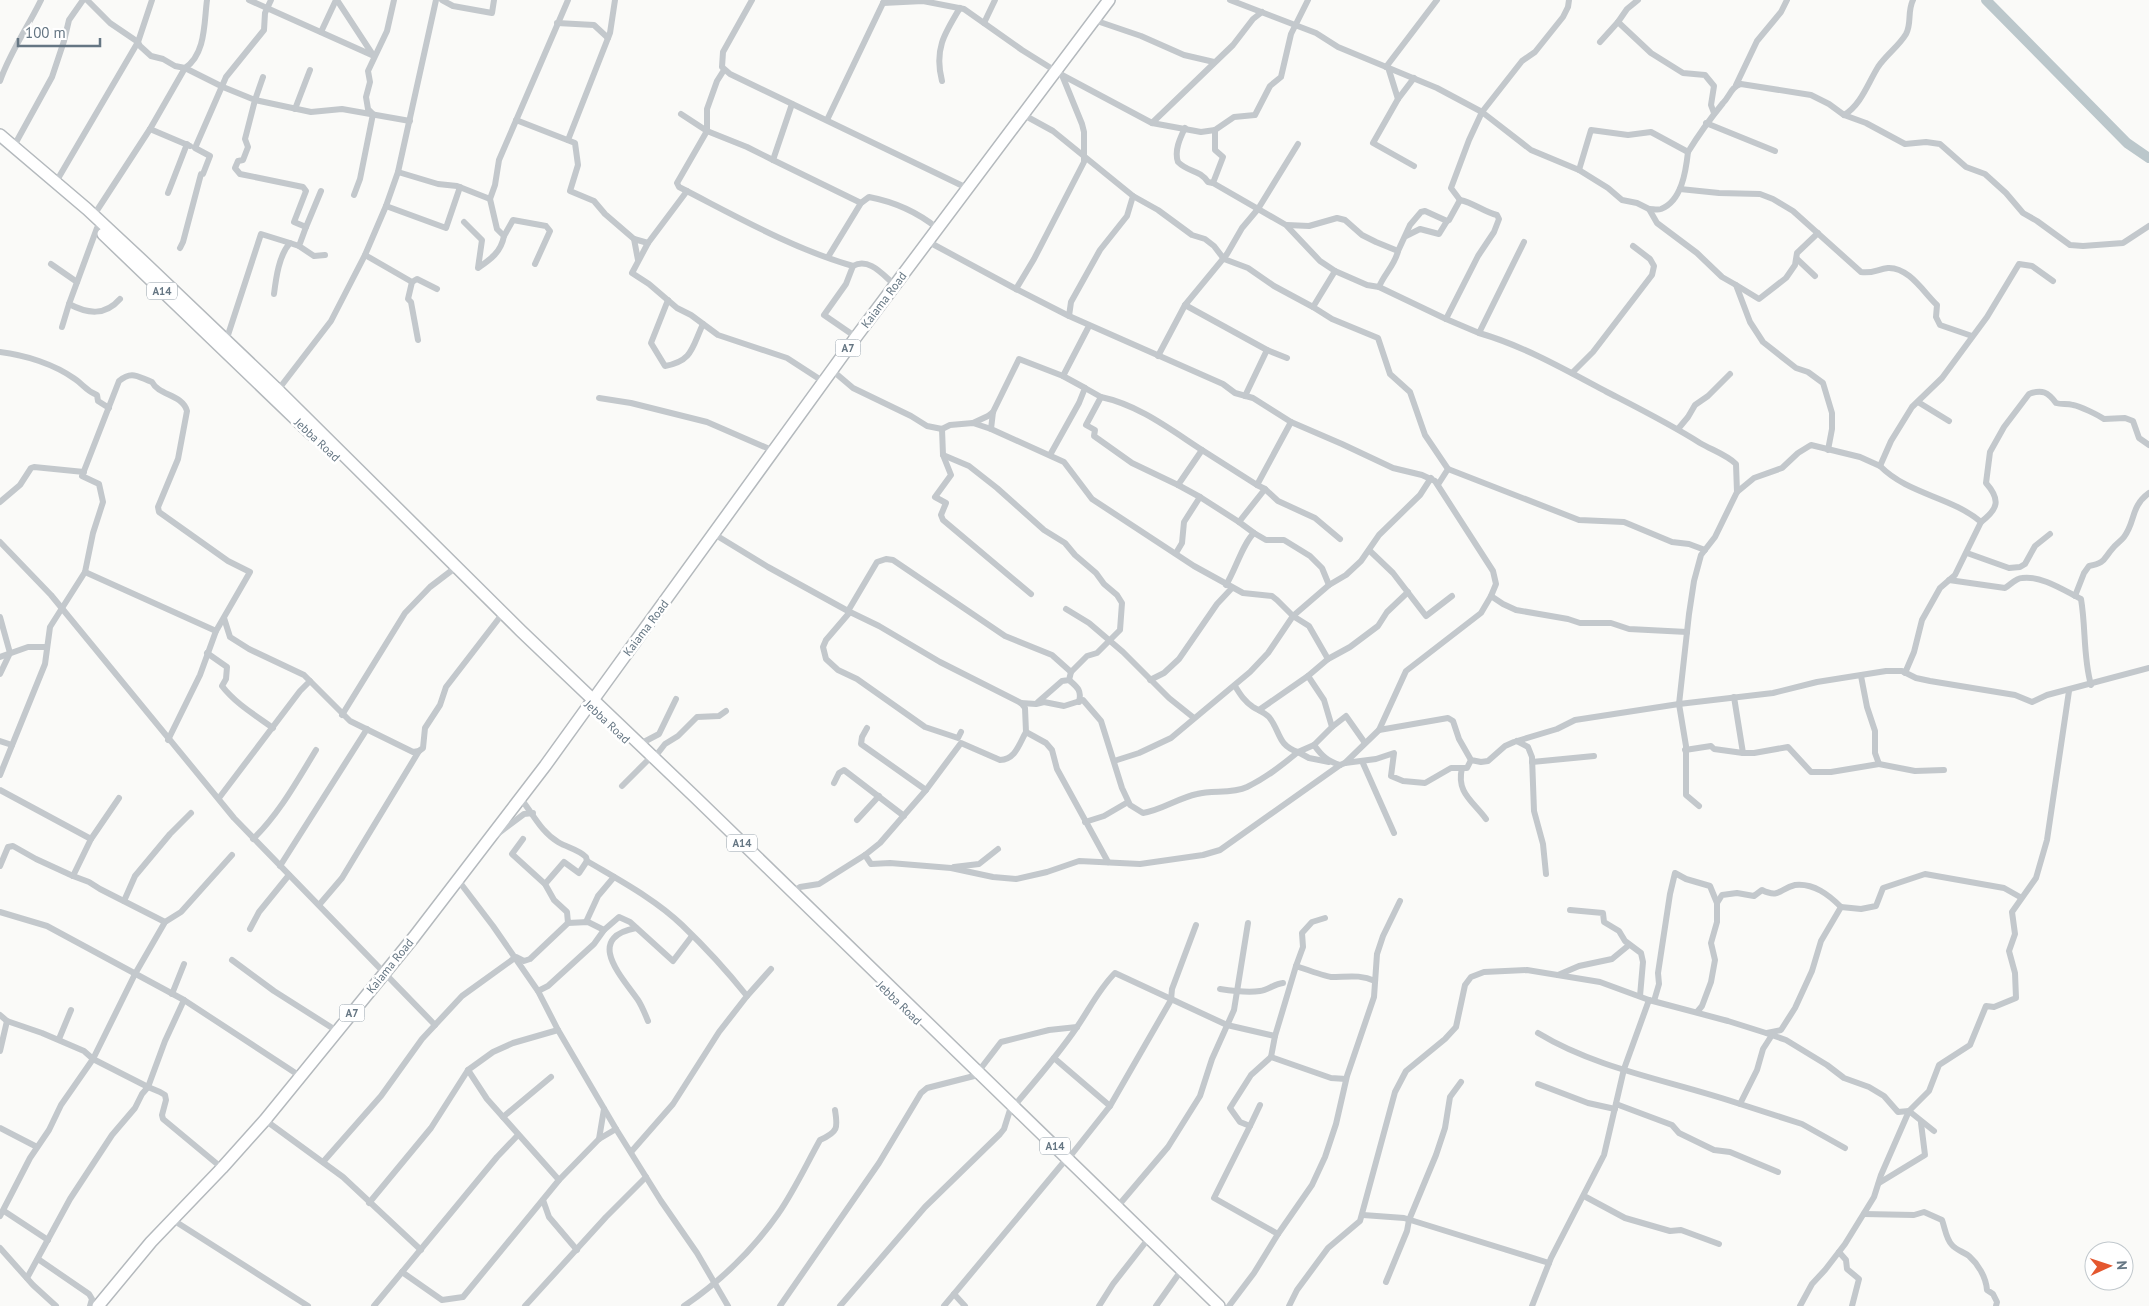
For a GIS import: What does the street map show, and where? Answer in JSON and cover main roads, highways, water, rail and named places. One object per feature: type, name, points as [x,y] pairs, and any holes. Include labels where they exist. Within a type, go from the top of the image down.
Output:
[{"type":"highway","name":"Kaiama Road","points":[[98,1306],[151,1242],[222,1168],[264,1120],[458,880],[591,702],[856,337],[1022,114],[1058,73],[1109,0]]},
{"type":"highway","name":"Jebba Road","points":[[0,136],[94,215],[278,390],[591,702],[640,744],[651,759],[1012,1108],[1209,1306]]},
{"type":"highway","name":"Jebba Road","points":[[0,144],[97,228],[262,389],[335,456],[500,618],[792,892],[976,1074]]},
{"type":"highway","name":"Jebba Road","points":[[1065,1161],[1118,1206],[1219,1306]]},
{"type":"waterway","points":[[1986,0],[2127,143],[2149,158]]}]
